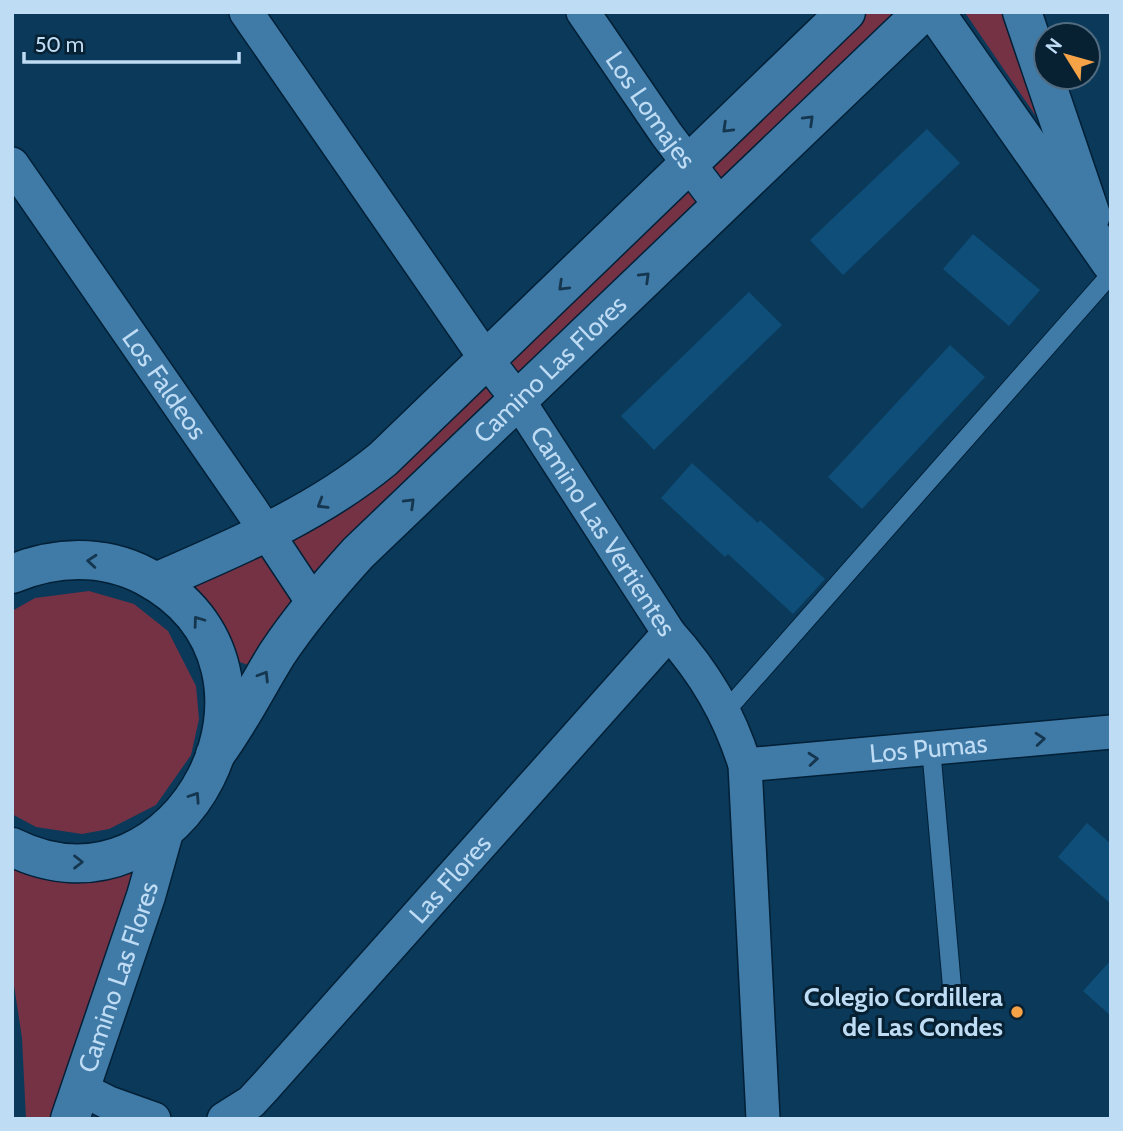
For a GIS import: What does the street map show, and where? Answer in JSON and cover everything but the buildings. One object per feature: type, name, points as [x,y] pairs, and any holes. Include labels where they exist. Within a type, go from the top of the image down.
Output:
[{"type":"street","name":"Camino Las Vertientes","points":[[246,12],[485,359],[518,400],[669,633],[697,666],[725,712],[745,765],[763,1119]]},
{"type":"street","name":"Los Lomajes","points":[[583,12],[689,165],[720,205]]},
{"type":"street","name":"Camino Las Flores","points":[[156,582],[299,517],[358,480],[383,459],[846,12]]},
{"type":"street","name":"Camino Las Flores","points":[[215,755],[232,732],[279,651],[314,604],[358,553],[923,12]]},
{"type":"street","points":[[935,12],[1108,262]]},
{"type":"street","points":[[1022,12],[1108,262]]},
{"type":"street","name":"Los Faldeos","points":[[12,164],[314,604]]},
{"type":"street","points":[[12,847],[52,861],[92,862],[130,852],[164,832],[187,810],[204,784],[224,727],[226,699],[222,671],[213,644],[198,619],[179,598],[156,582],[136,571],[103,562],[69,560],[24,564]]},
{"type":"street","name":"Las Flores","points":[[224,1119],[251,1102],[264,1088],[669,633]]},
{"type":"street","name":"Los Pumas","points":[[745,765],[1111,732]]},
{"type":"street","name":"Camino Las Flores","points":[[76,1104],[146,896],[164,832]]},
{"type":"street","points":[[76,1104],[109,1103],[154,1119]]},
{"type":"lane","points":[[725,712],[1108,262]]},
{"type":"lane","points":[[932,748],[952,987]]},
{"type":"shaded area","points":[[869,12],[909,12],[290,607],[248,665],[234,660],[182,578],[389,466]]},
{"type":"shaded area","points":[[1006,12],[1044,128],[966,14]]},
{"type":"shaded area","points":[[89,591],[134,604],[168,631],[196,686],[199,719],[191,755],[156,805],[109,829],[82,834],[36,827],[12,814],[12,611],[35,598]]},
{"type":"shaded area","points":[[12,865],[51,881],[135,867],[95,1021],[53,1119],[26,1119],[22,1038],[12,972]]},
{"type":"place","name":"Colegio Cordillera de Las Condes","points":[[1017,1012]]}]
